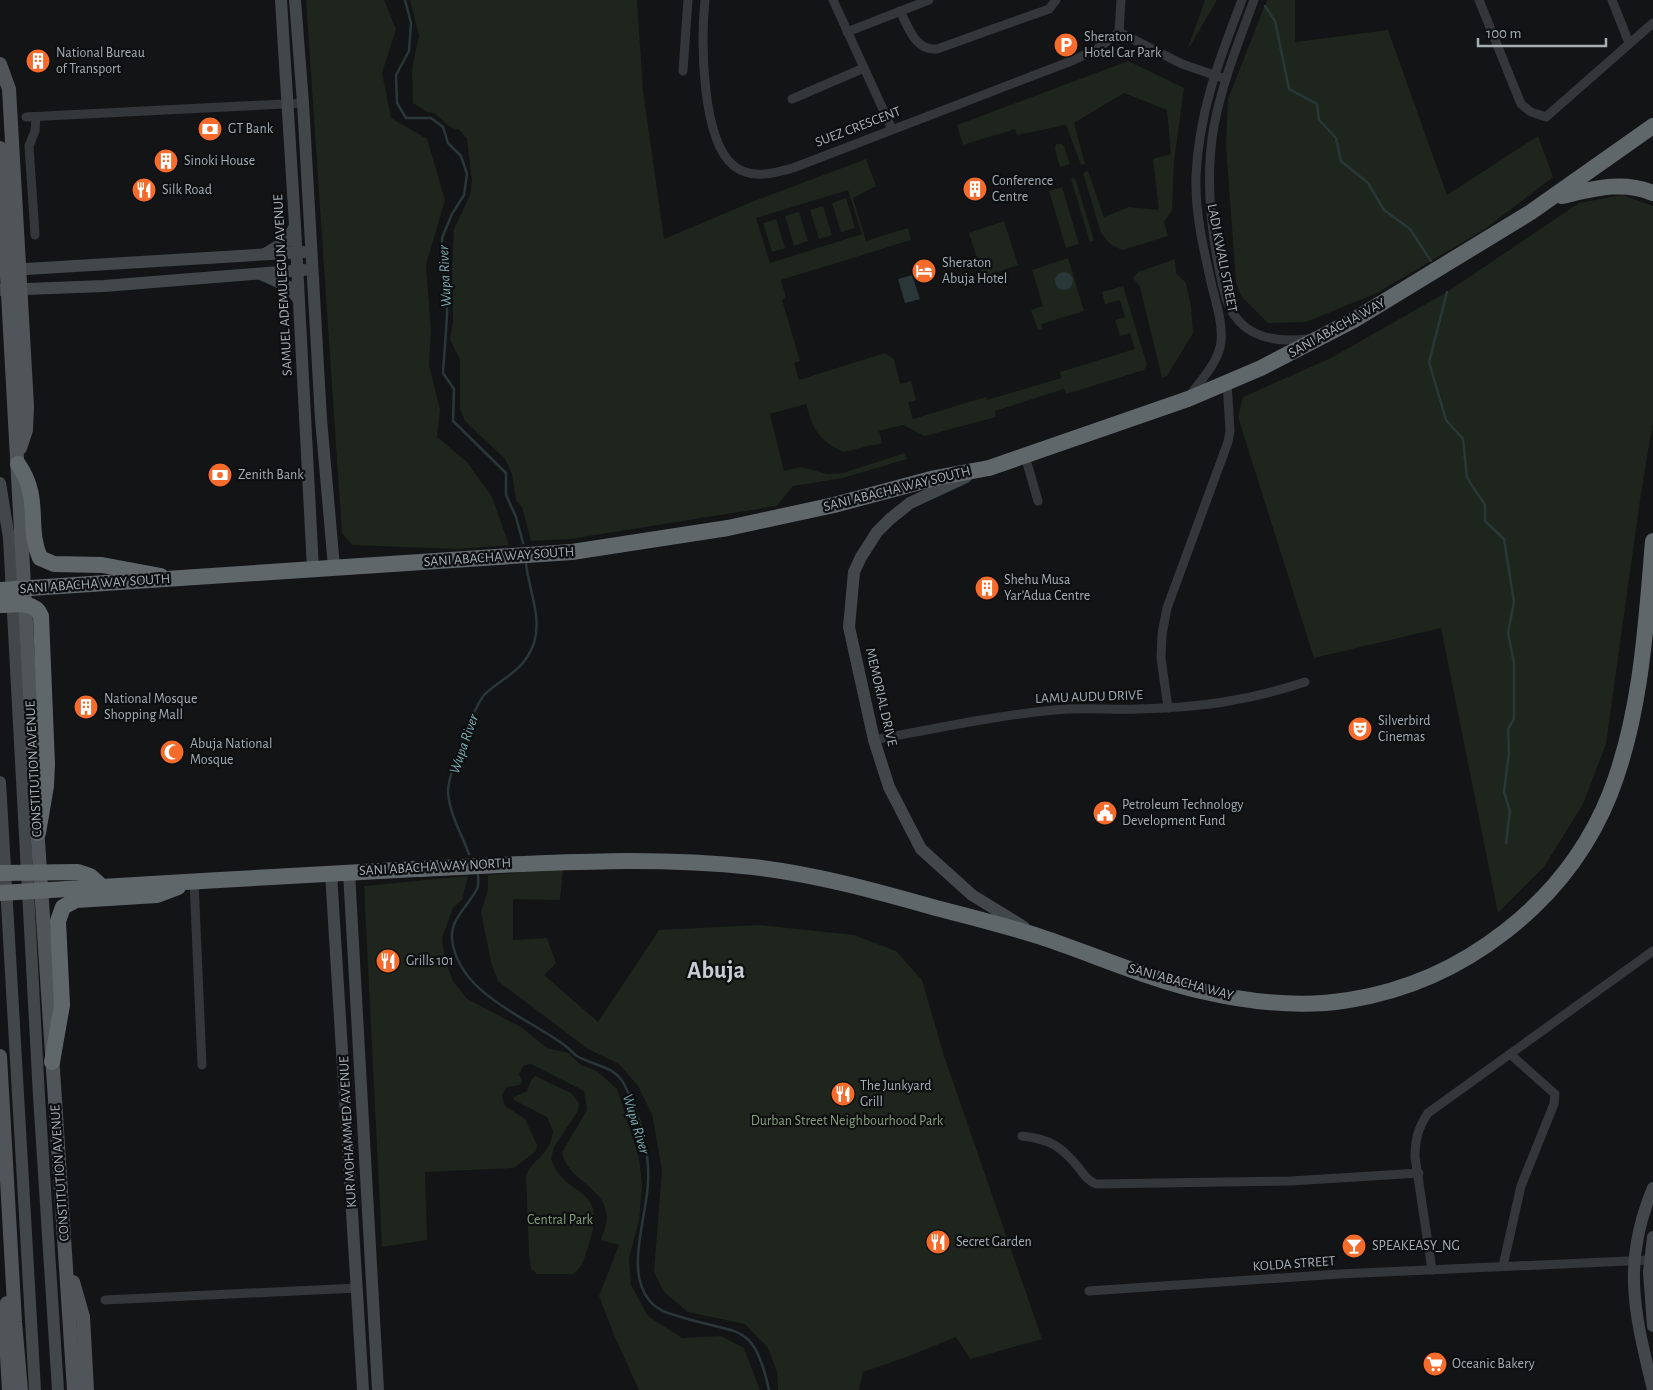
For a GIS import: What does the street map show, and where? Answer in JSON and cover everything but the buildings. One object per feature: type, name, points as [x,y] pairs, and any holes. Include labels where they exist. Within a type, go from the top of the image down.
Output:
[{"type":"highway","name":"SANI ABACHA WAY","points":[[989,468],[1188,399],[1261,368],[1322,337],[1354,320],[1531,212],[1653,126]]},
{"type":"highway","points":[[1552,198],[1614,185],[1630,186],[1653,193]]},
{"type":"highway","points":[[18,458],[30,486],[36,544],[40,558],[54,564],[121,567],[172,580]]},
{"type":"highway","name":"SANI ABACHA WAY SOUTH","points":[[0,590],[572,552],[728,528],[834,505],[935,478],[989,468]]},
{"type":"highway","name":"SANI ABACHA WAY","points":[[869,889],[1040,937],[1105,961],[1197,990],[1236,998],[1299,1003],[1351,1000],[1386,992],[1421,980],[1480,949],[1518,923],[1566,872],[1599,819],[1621,763],[1634,712],[1642,656],[1653,541]]},
{"type":"highway","points":[[0,605],[29,605],[35,607],[41,616],[46,786],[34,838]]},
{"type":"highway","name":"SANI ABACHA WAY NORTH","points":[[0,893],[522,863],[668,861],[788,872],[869,889]]},
{"type":"highway","points":[[0,872],[78,872],[90,876],[102,887]]},
{"type":"highway","points":[[52,1062],[60,1023],[55,992],[58,921],[63,907],[76,900],[157,895],[194,882]]},
{"type":"main road","name":"SAMUEL ADEMULEGUN AVENUE","points":[[280,0],[286,67],[313,569]]},
{"type":"main road","points":[[295,0],[328,515],[334,567]]},
{"type":"main road","points":[[0,64],[9,89],[11,290],[27,418],[18,458]]},
{"type":"main road","name":"CONSTITUTION AVENUE","points":[[0,148],[18,458],[17,560],[34,838],[37,919],[34,989],[45,1210],[58,1390]]},
{"type":"main road","points":[[263,255],[287,241],[295,225]]},
{"type":"main road","points":[[10,270],[311,252]]},
{"type":"main road","points":[[11,290],[104,286],[312,270]]},
{"type":"main road","points":[[261,274],[289,287],[298,300]]},
{"type":"main road","name":"MEMORIAL DRIVE","points":[[989,468],[942,487],[910,503],[890,519],[867,546],[854,572],[849,626],[874,740],[889,787],[921,849],[972,895],[1040,937]]},
{"type":"main road","name":"CONSTITUTION AVENUE","points":[[0,483],[17,560]]},
{"type":"main road","points":[[0,782],[35,1390]]},
{"type":"main road","name":"KUR MOHAMMED AVENUE","points":[[349,872],[358,1065],[378,1390]]},
{"type":"main road","name":"KUR MOHAMMED AVENUE","points":[[331,873],[363,1390]]},
{"type":"main road","name":"CONSTITUTION AVENUE","points":[[37,919],[55,992]]},
{"type":"main road","points":[[0,1056],[12,1278],[8,1390]]},
{"type":"main road","name":"CONSTITUTION AVENUE","points":[[52,1062],[66,1259],[76,1317],[74,1390]]},
{"type":"main road","points":[[1653,1188],[1638,1234],[1632,1276],[1636,1313],[1653,1390]]},
{"type":"main road","points":[[1653,1237],[1650,1260],[1653,1326]]},
{"type":"main road","points":[[76,1317],[87,1390]]},
{"type":"main road","points":[[10,1322],[22,1390]]},
{"type":"street","points":[[682,71],[688,0]]},
{"type":"street","name":"SUEZ CRESCENT","points":[[705,0],[704,51],[709,104],[717,141],[724,155],[735,167],[750,173],[766,175],[793,168],[892,128],[1074,60],[1100,46],[1118,32]]},
{"type":"street","points":[[833,0],[892,128]]},
{"type":"street","points":[[847,32],[929,0]]},
{"type":"street","points":[[900,11],[912,35],[920,46],[927,50],[937,49],[1049,9],[1056,0]]},
{"type":"street","points":[[1121,0],[1118,32],[1182,64],[1226,79]]},
{"type":"street","name":"LADI KWALI STREET","points":[[1188,399],[1209,368],[1221,342],[1219,313],[1202,246],[1196,191],[1199,143],[1213,75],[1242,0]]},
{"type":"street","name":"LADI KWALI STREET","points":[[1254,0],[1226,79],[1214,128],[1209,193],[1214,243],[1230,308],[1245,327],[1272,340],[1295,341],[1322,337]]},
{"type":"street","points":[[1479,0],[1520,104],[1531,112],[1546,116],[1653,23]]},
{"type":"street","points":[[1612,0],[1629,43]]},
{"type":"street","points":[[792,99],[864,68]]},
{"type":"street","points":[[26,117],[303,102]]},
{"type":"street","points":[[35,235],[29,146],[36,130],[36,116]]},
{"type":"street","points":[[1168,708],[1161,658],[1162,634],[1167,608],[1228,442],[1230,431],[1228,382]]},
{"type":"street","points":[[1025,456],[1038,501]]},
{"type":"street","name":"LAMU AUDU DRIVE","points":[[874,740],[952,725],[1055,710],[1168,708],[1224,704],[1263,696],[1305,682]]},
{"type":"street","points":[[194,882],[202,1065]]},
{"type":"street","points":[[1432,1270],[1415,1142],[1419,1126],[1428,1113],[1653,951]]},
{"type":"street","points":[[1503,1266],[1520,1186],[1554,1104],[1555,1094],[1510,1054]]},
{"type":"street","points":[[1022,1136],[1043,1138],[1056,1145],[1068,1154],[1088,1180],[1096,1184],[1291,1181],[1419,1173]]},
{"type":"street","name":"KOLDA STREET","points":[[1089,1291],[1503,1266],[1650,1260]]},
{"type":"street","points":[[106,1300],[357,1288]]},
{"type":"green space","points":[[306,0],[384,0],[396,29],[382,73],[391,118],[427,139],[445,200],[426,265],[431,332],[429,365],[440,410],[437,437],[467,462],[492,497],[509,545],[459,549],[352,545],[342,533]]},
{"type":"green space","points":[[410,0],[637,0],[643,91],[664,239],[754,201],[866,159],[876,186],[853,198],[866,241],[908,228],[911,240],[781,280],[786,298],[782,300],[800,361],[794,363],[799,380],[885,353],[894,359],[900,384],[911,381],[916,400],[908,403],[913,419],[986,397],[987,400],[1061,378],[1060,372],[1135,349],[1130,333],[1120,336],[1115,320],[1125,317],[1120,300],[1105,304],[1102,292],[1123,286],[1147,365],[1144,370],[1066,394],[1064,389],[995,411],[996,417],[925,436],[903,425],[879,431],[882,443],[843,452],[827,443],[818,433],[806,404],[770,414],[784,471],[801,467],[827,474],[843,473],[905,453],[907,459],[843,478],[793,486],[777,506],[570,539],[531,541],[522,507],[516,501],[512,474],[505,459],[465,421],[460,409],[460,360],[450,339],[453,321],[452,270],[454,229],[470,195],[472,181],[467,139],[459,130],[450,127],[434,113],[427,112],[413,103],[412,69],[419,36]],"holes":[[[848,190],[862,234],[770,263],[756,218]]]},
{"type":"green space","points":[[1205,0],[1217,0],[1187,51]]},
{"type":"green space","points":[[1267,0],[1295,0],[1295,42],[1388,30],[1447,195],[1538,136],[1553,177],[1485,229],[1377,293],[1306,322],[1268,323],[1241,296],[1236,282],[1226,145],[1228,99]]},
{"type":"green space","points":[[1128,61],[1184,88],[1174,162],[1172,210],[1164,222],[1168,236],[1122,250],[1110,244],[1101,233],[1083,173],[1088,171],[1104,217],[1129,207],[1159,210],[1153,159],[1171,154],[1167,110],[1124,93],[1074,123],[1085,164],[1081,165],[1066,125],[1017,135],[1015,129],[963,145],[957,125]]},
{"type":"green space","points":[[1056,144],[1064,146],[1070,164],[1060,167],[1055,149]]},
{"type":"green space","points":[[1075,178],[1094,241],[1090,242],[1071,179]]},
{"type":"green space","points":[[1062,187],[1079,244],[1066,248],[1049,191]]},
{"type":"green space","points":[[1622,195],[1653,206],[1653,421],[1606,744],[1583,804],[1544,867],[1498,913],[1441,628],[1314,658],[1238,417],[1243,397],[1331,358],[1447,292],[1579,203]]},
{"type":"green space","points":[[846,198],[855,228],[841,232],[832,203]]},
{"type":"green space","points":[[823,206],[832,235],[819,239],[810,210]]},
{"type":"green space","points":[[799,212],[808,241],[794,246],[785,216]]},
{"type":"green space","points":[[776,219],[785,248],[772,252],[763,223]]},
{"type":"green space","points":[[1004,221],[1018,265],[983,277],[969,233]]},
{"type":"green space","points":[[1068,258],[1084,311],[1041,324],[1042,329],[1038,330],[1031,310],[1043,306],[1032,270]]},
{"type":"green space","points":[[1175,259],[1176,273],[1186,283],[1191,306],[1193,333],[1167,376],[1162,378],[1140,287],[1133,278],[1138,272]]},
{"type":"green space","name":"Durban Street Neighbourhood Park","points":[[563,869],[560,900],[513,899],[513,940],[547,938],[556,963],[544,975],[598,1022],[659,930],[760,925],[854,935],[896,951],[922,980],[944,1056],[1042,1339],[970,1359],[956,1337],[863,1372],[859,1390],[778,1390],[777,1371],[768,1348],[745,1324],[688,1312],[664,1292],[654,1272],[662,1170],[652,1114],[638,1086],[619,1064],[588,1049],[498,981],[491,962],[481,912],[488,890],[488,875]]},
{"type":"green space","points":[[468,876],[462,900],[453,908],[442,938],[445,960],[453,981],[467,999],[521,1027],[547,1048],[568,1053],[581,1065],[597,1071],[617,1089],[639,1158],[642,1185],[639,1221],[629,1258],[631,1285],[648,1316],[682,1338],[721,1336],[744,1348],[760,1390],[639,1390],[599,1296],[619,1245],[601,1240],[607,1220],[605,1206],[593,1190],[571,1170],[565,1162],[562,1152],[587,1110],[584,1091],[531,1064],[524,1065],[519,1074],[522,1081],[520,1085],[507,1087],[502,1095],[505,1106],[525,1119],[537,1145],[536,1151],[514,1168],[425,1172],[427,1240],[382,1247],[364,886]]},
{"type":"green space","name":"Central Park","points":[[535,1076],[571,1093],[579,1103],[578,1111],[554,1147],[551,1159],[557,1172],[583,1194],[589,1201],[593,1211],[594,1225],[585,1257],[573,1274],[537,1274],[531,1269],[526,1176],[545,1152],[553,1131],[547,1117],[514,1100],[514,1097],[527,1091],[531,1080]]},
{"type":"shaded area","points":[[1064,272],[1070,275],[1073,281],[1070,287],[1064,290],[1058,287],[1055,281],[1058,275]]},
{"type":"shaded area","points":[[912,275],[920,299],[905,303],[898,279]]},
{"type":"waterway","name":"Wupa River","points":[[405,0],[411,23],[409,51],[396,75],[397,103],[406,118],[431,118],[443,127],[448,143],[461,156],[467,174],[464,195],[452,214],[442,238],[442,268],[447,289],[443,373],[454,389],[453,421],[506,473],[506,495],[516,517],[523,543]]},
{"type":"waterway","points":[[1265,6],[1275,21],[1289,89],[1317,104],[1319,120],[1336,138],[1341,161],[1368,183],[1384,210],[1410,229],[1431,261]]},
{"type":"waterway","points":[[1447,292],[1429,362],[1446,420],[1463,439],[1467,478],[1485,505],[1485,521],[1504,539],[1514,602],[1508,633],[1514,663],[1514,719],[1508,729],[1509,753],[1504,792],[1510,811],[1506,843]]},
{"type":"waterway","name":"Wupa River","points":[[469,854],[451,809],[448,793],[449,785],[462,742],[480,701],[485,694],[519,667],[534,643],[537,623],[536,613],[526,564]]},
{"type":"waterway","name":"Wupa River","points":[[478,874],[477,889],[461,912],[452,932],[457,958],[466,974],[479,989],[512,1013],[563,1044],[577,1056],[615,1073],[624,1084],[634,1107],[645,1145],[648,1170],[647,1196],[638,1259],[642,1288],[652,1304],[664,1311],[730,1330],[741,1334],[750,1341],[757,1352],[769,1390]]},
{"type":"place","name":"Sheraton Hotel Car Park","points":[[1066,45]]},
{"type":"place","name":"National Bureau of Transport","points":[[38,61]]},
{"type":"place","name":"GT Bank","points":[[210,129]]},
{"type":"place","name":"Sinoki House","points":[[166,161]]},
{"type":"place","name":"Conference Centre","points":[[975,189]]},
{"type":"place","name":"Silk Road","points":[[144,190]]},
{"type":"place","name":"Sheraton Abuja Hotel","points":[[924,271]]},
{"type":"place","name":"Zenith Bank","points":[[220,475]]},
{"type":"place","name":"Shehu Musa Yar’Adua Centre","points":[[987,588]]},
{"type":"place","name":"National Mosque Shopping Mall","points":[[86,707]]},
{"type":"place","name":"Silverbird Cinemas","points":[[1360,729]]},
{"type":"place","name":"Abuja National Mosque","points":[[172,752]]},
{"type":"place","name":"Petroleum Technology Development Fund","points":[[1105,813]]},
{"type":"place","name":"Grills 101","points":[[388,961]]},
{"type":"place","name":"The Junkyard Grill","points":[[843,1094]]},
{"type":"place","name":"Secret Garden","points":[[938,1242]]},
{"type":"place","name":"SPEAKEASY_NG","points":[[1354,1246]]},
{"type":"place","name":"Oceanic Bakery","points":[[1435,1364]]},
{"type":"district","name":"Abuja","points":[[716,971]]}]
